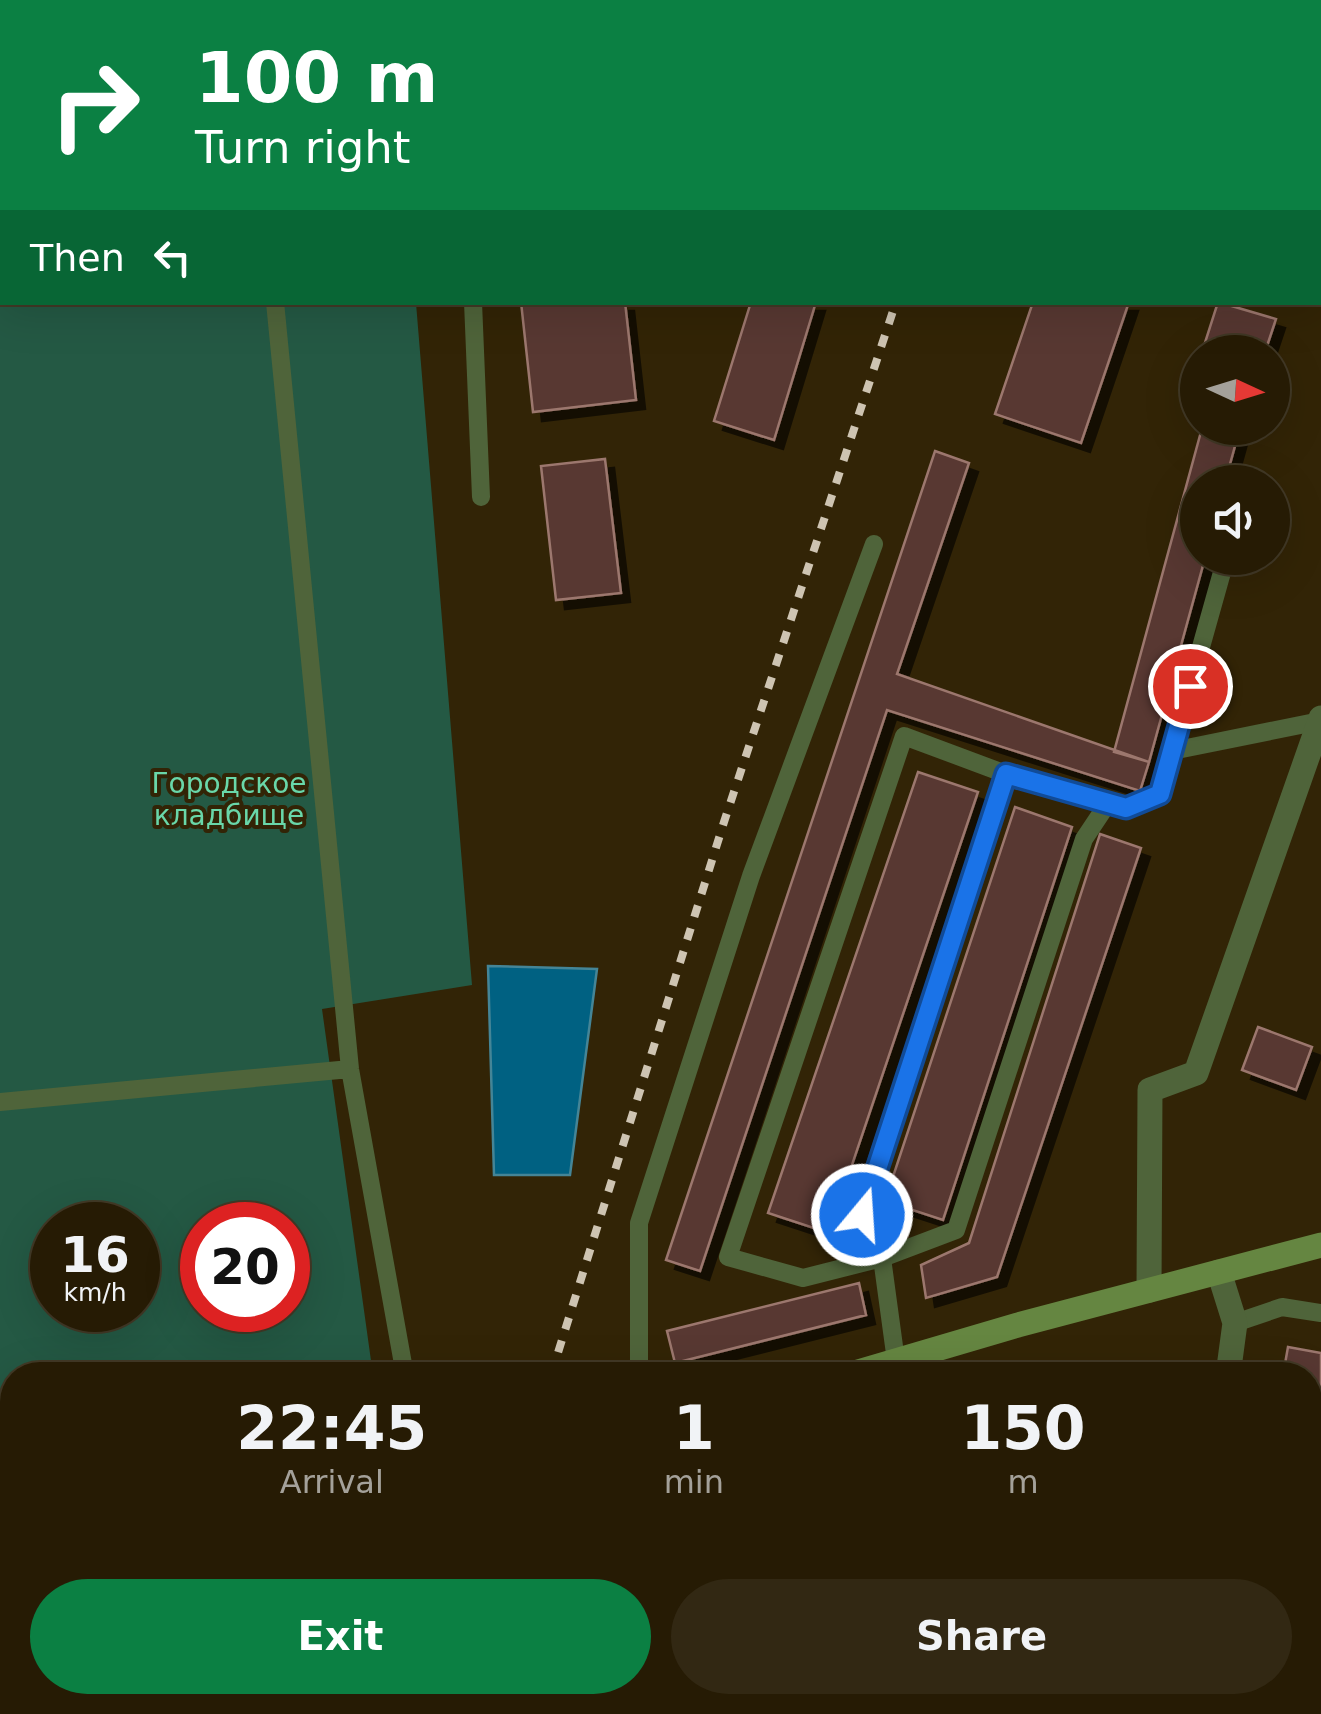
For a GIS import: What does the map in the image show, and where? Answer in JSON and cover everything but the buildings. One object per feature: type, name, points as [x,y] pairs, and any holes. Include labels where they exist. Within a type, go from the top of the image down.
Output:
[{"type":"main road","points":[[893,1362],[1321,1245]]},
{"type":"street","points":[[1149,1290],[1150,1090],[1196,1073],[1320,720]]},
{"type":"street","points":[[1219,1272],[1235,1323],[1230,1362]]},
{"type":"lane","points":[[276,305],[350,1069],[403,1362]]},
{"type":"lane","points":[[473,305],[481,498]]},
{"type":"lane","points":[[640,1362],[639,1222],[751,876],[874,544]]},
{"type":"lane","points":[[1108,802],[1084,839],[956,1230],[882,1258],[802,1278],[728,1257],[904,736],[1006,774],[1108,802],[1126,808],[1160,794],[1221,575]]},
{"type":"lane","points":[[1172,751],[1320,720]]},
{"type":"lane","points":[[896,1361],[882,1258],[862,1215],[1006,774]]},
{"type":"lane","points":[[0,1102],[350,1069]]},
{"type":"lane","points":[[1235,1323],[1282,1306],[1321,1313]]},
{"type":"green space","name":"Городское кладбище","points":[[0,305],[416,305],[472,985],[322,1009],[371,1362],[0,1362]]},
{"type":"water","points":[[488,966],[597,969],[570,1175],[494,1175]]},
{"type":"railway","points":[[555,1362],[724,822],[895,305]]},
{"type":"route","points":[[862,1215],[1006,774],[1126,808],[1160,794],[1190,686]]}]
